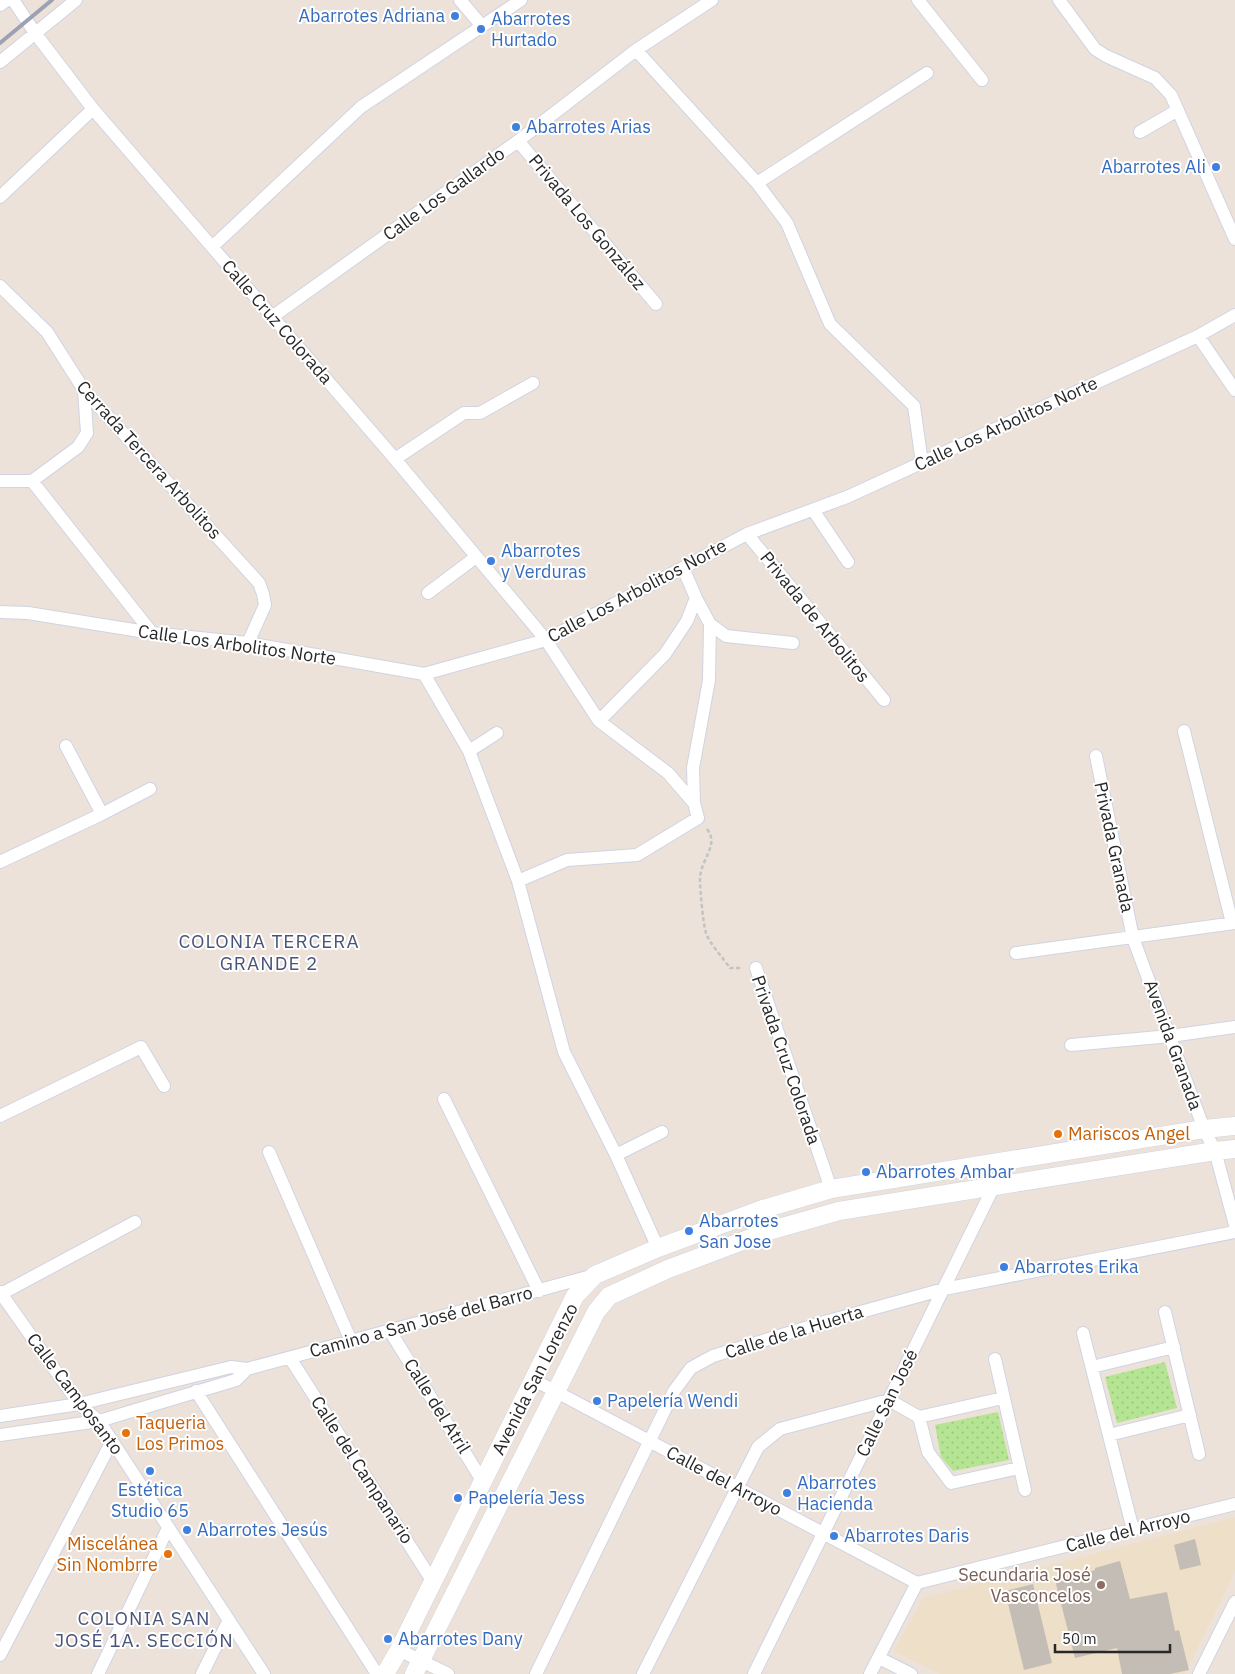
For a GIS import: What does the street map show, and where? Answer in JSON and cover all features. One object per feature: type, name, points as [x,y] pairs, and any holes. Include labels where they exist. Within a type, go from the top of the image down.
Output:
[{"type":"street","points":[[0,5],[7,0]]},
{"type":"street","name":"Calle Cruz Colorada","points":[[13,0],[35,33],[93,109],[395,459],[546,640],[599,721],[668,773],[694,803]]},
{"type":"street","points":[[0,62],[76,0]]},
{"type":"street","points":[[460,0],[482,26]]},
{"type":"street","points":[[212,247],[362,107],[521,0]]},
{"type":"street","name":"Calle Los Gallardo","points":[[272,317],[518,141],[636,50],[712,0]]},
{"type":"street","points":[[918,0],[982,80]]},
{"type":"street","points":[[1059,0],[1095,49],[1106,56],[1155,78],[1171,95],[1235,240]]},
{"type":"street","points":[[636,50],[757,182],[787,223],[830,324],[914,406],[922,463]]},
{"type":"street","points":[[757,182],[927,73]]},
{"type":"street","points":[[0,198],[93,109]]},
{"type":"street","points":[[1140,132],[1178,110]]},
{"type":"street","name":"Privada Los González","points":[[518,141],[656,304]]},
{"type":"street","name":"Cerrada Tercera Arbolitos","points":[[0,286],[47,332],[84,390],[259,583],[265,605],[248,643]]},
{"type":"street","name":"Calle Los Arbolitos Norte","points":[[0,612],[28,613],[152,633],[248,643],[424,674],[546,640],[747,534],[847,497],[1198,336],[1235,315]]},
{"type":"street","points":[[1198,336],[1235,390]]},
{"type":"street","points":[[395,459],[464,412],[480,413],[533,383]]},
{"type":"street","points":[[0,481],[32,481],[78,447],[87,433],[84,390]]},
{"type":"street","points":[[32,481],[152,633]]},
{"type":"street","points":[[812,510],[848,562]]},
{"type":"street","name":"Privada de Arbolitos","points":[[747,534],[884,700]]},
{"type":"street","points":[[428,593],[476,557]]},
{"type":"street","points":[[683,568],[710,624],[726,636],[793,643]]},
{"type":"street","points":[[599,721],[665,654],[687,621],[696,598]]},
{"type":"street","points":[[518,881],[566,860],[638,855],[698,818],[694,803],[693,768],[708,680],[710,624]]},
{"type":"street","points":[[424,674],[469,750],[518,881],[564,1052],[616,1155],[658,1248]]},
{"type":"street","points":[[1016,953],[1234,923],[1184,731]]},
{"type":"street","points":[[469,750],[498,733]]},
{"type":"street","points":[[66,746],[102,814]]},
{"type":"street","name":"Privada Granada","points":[[1096,756],[1133,938]]},
{"type":"street","points":[[1,859],[102,814],[150,789]]},
{"type":"street","name":"Avenida Granada","points":[[1133,938],[1204,1129],[1215,1151],[1235,1225]]},
{"type":"street","name":"Privada Cruz Colorada","points":[[756,968],[831,1189]]},
{"type":"street","points":[[1071,1045],[1170,1036],[1235,1027]]},
{"type":"street","points":[[0,1116],[140,1047],[164,1086]]},
{"type":"street","points":[[444,1099],[539,1291]]},
{"type":"street","name":"Avenida San Lorenzo","points":[[385,1674],[400,1650],[575,1296],[595,1275],[658,1248],[763,1209],[831,1189],[1204,1129],[1235,1126]]},
{"type":"street","points":[[616,1155],[662,1132]]},
{"type":"street","name":"Avenida San Lorenzo","points":[[418,1667],[596,1312],[609,1296],[668,1269],[772,1230],[839,1211],[1235,1149]]},
{"type":"street","points":[[269,1152],[351,1341]]},
{"type":"street","name":"Calle San José","points":[[754,1674],[994,1186]]},
{"type":"street","points":[[1,1293],[135,1222]]},
{"type":"street","name":"Calle de la Huerta","points":[[536,1674],[649,1441],[674,1392],[691,1368],[713,1356],[828,1321],[944,1289],[1235,1232]]},
{"type":"street","points":[[595,1275],[609,1296]]},
{"type":"street","name":"Camino a San José del Barro","points":[[0,1416],[79,1404],[230,1367],[247,1369],[595,1275]]},
{"type":"street","name":"Calle Camposanto","points":[[1,1293],[79,1404],[99,1421],[264,1674]]},
{"type":"street","points":[[1165,1312],[1199,1454]]},
{"type":"street","name":"Calle del Atril","points":[[390,1330],[483,1482]]},
{"type":"street","points":[[1083,1333],[1133,1530]]},
{"type":"street","points":[[1092,1367],[1174,1347]]},
{"type":"street","name":"Calle del Campanario","points":[[290,1358],[434,1582]]},
{"type":"street","points":[[995,1358],[1025,1490]]},
{"type":"street","name":"Camino a San José del Barro","points":[[1,1436],[99,1421],[236,1380],[247,1369]]},
{"type":"street","name":"Calle del Arroyo","points":[[534,1380],[917,1583],[1235,1504]]},
{"type":"street","points":[[196,1391],[377,1674]]},
{"type":"street","points":[[644,1674],[758,1447],[780,1429],[889,1400],[919,1417],[1004,1398]]},
{"type":"street","points":[[1109,1435],[1190,1415]]},
{"type":"street","points":[[919,1417],[928,1452],[951,1483],[1020,1468]]},
{"type":"street","points":[[0,1655],[112,1442]]},
{"type":"street","points":[[467,1515],[489,1525]]},
{"type":"street","points":[[98,1674],[168,1528]]},
{"type":"street","points":[[870,1674],[917,1583]]},
{"type":"street","points":[[1199,1674],[1235,1602]]},
{"type":"street","points":[[202,1674],[229,1620]]},
{"type":"street","points":[[400,1650],[418,1667],[448,1674]]},
{"type":"street","points":[[879,1658],[911,1674]]},
{"type":"path","name":"Privada Cruz Colorada","points":[[698,818],[712,834],[712,848],[702,862],[700,878],[706,934],[730,968],[756,968]]},
{"type":"shaded area","name":"Secundaria José Vasconcelos","points":[[1235,1517],[1235,1572],[1185,1674],[940,1674],[894,1651],[923,1598]]},
{"type":"green space","points":[[1165,1362],[1177,1408],[1117,1423],[1105,1377]]},
{"type":"green space","points":[[998,1412],[1009,1460],[953,1471],[941,1457],[935,1425]]},
{"type":"building","points":[[1195,1539],[1201,1565],[1180,1570],[1174,1545]]},
{"type":"building","points":[[1120,1561],[1130,1599],[1167,1592],[1175,1631],[1179,1630],[1189,1670],[1170,1674],[1122,1674],[1117,1648],[1075,1658],[1055,1580],[1095,1570],[1095,1568]]},
{"type":"building","points":[[1033,1584],[1052,1663],[1024,1670],[1005,1591]]},
{"type":"railway","points":[[0,43],[52,0]]},
{"type":"place","name":"Abarrotes Adriana","points":[[455,16]]},
{"type":"place","name":"Abarrotes Hurtado","points":[[481,29]]},
{"type":"place","name":"Abarrotes Arias","points":[[516,127]]},
{"type":"place","name":"Abarrotes Ali","points":[[1216,167]]},
{"type":"place","name":"Abarrotes y Verduras","points":[[491,561]]},
{"type":"place","name":"Mariscos Angel","points":[[1058,1134]]},
{"type":"place","name":"Abarrotes Ambar","points":[[866,1172]]},
{"type":"place","name":"Abarrotes San Jose","points":[[689,1231]]},
{"type":"place","name":"Abarrotes Erika","points":[[1004,1267]]},
{"type":"place","name":"Papelería Wendi","points":[[597,1401]]},
{"type":"place","name":"Taqueria Los Primos","points":[[126,1433]]},
{"type":"place","name":"Estética Studio 65","points":[[150,1471]]},
{"type":"place","name":"Abarrotes Hacienda","points":[[787,1493]]},
{"type":"place","name":"Papelería Jess","points":[[458,1498]]},
{"type":"place","name":"Abarrotes Jesús","points":[[187,1530]]},
{"type":"place","name":"Abarrotes Daris","points":[[834,1536]]},
{"type":"place","name":"Miscelánea Sin Nombrre","points":[[168,1554]]},
{"type":"place","name":"Secundaria José Vasconcelos","points":[[1101,1585]]},
{"type":"place","name":"Abarrotes Dany","points":[[388,1639]]},
{"type":"district","name":"COLONIA TERCERA GRANDE 2","points":[[269,952]]},
{"type":"district","name":"COLONIA SAN JOSÉ 1A. SECCIÓN","points":[[144,1629]]}]
